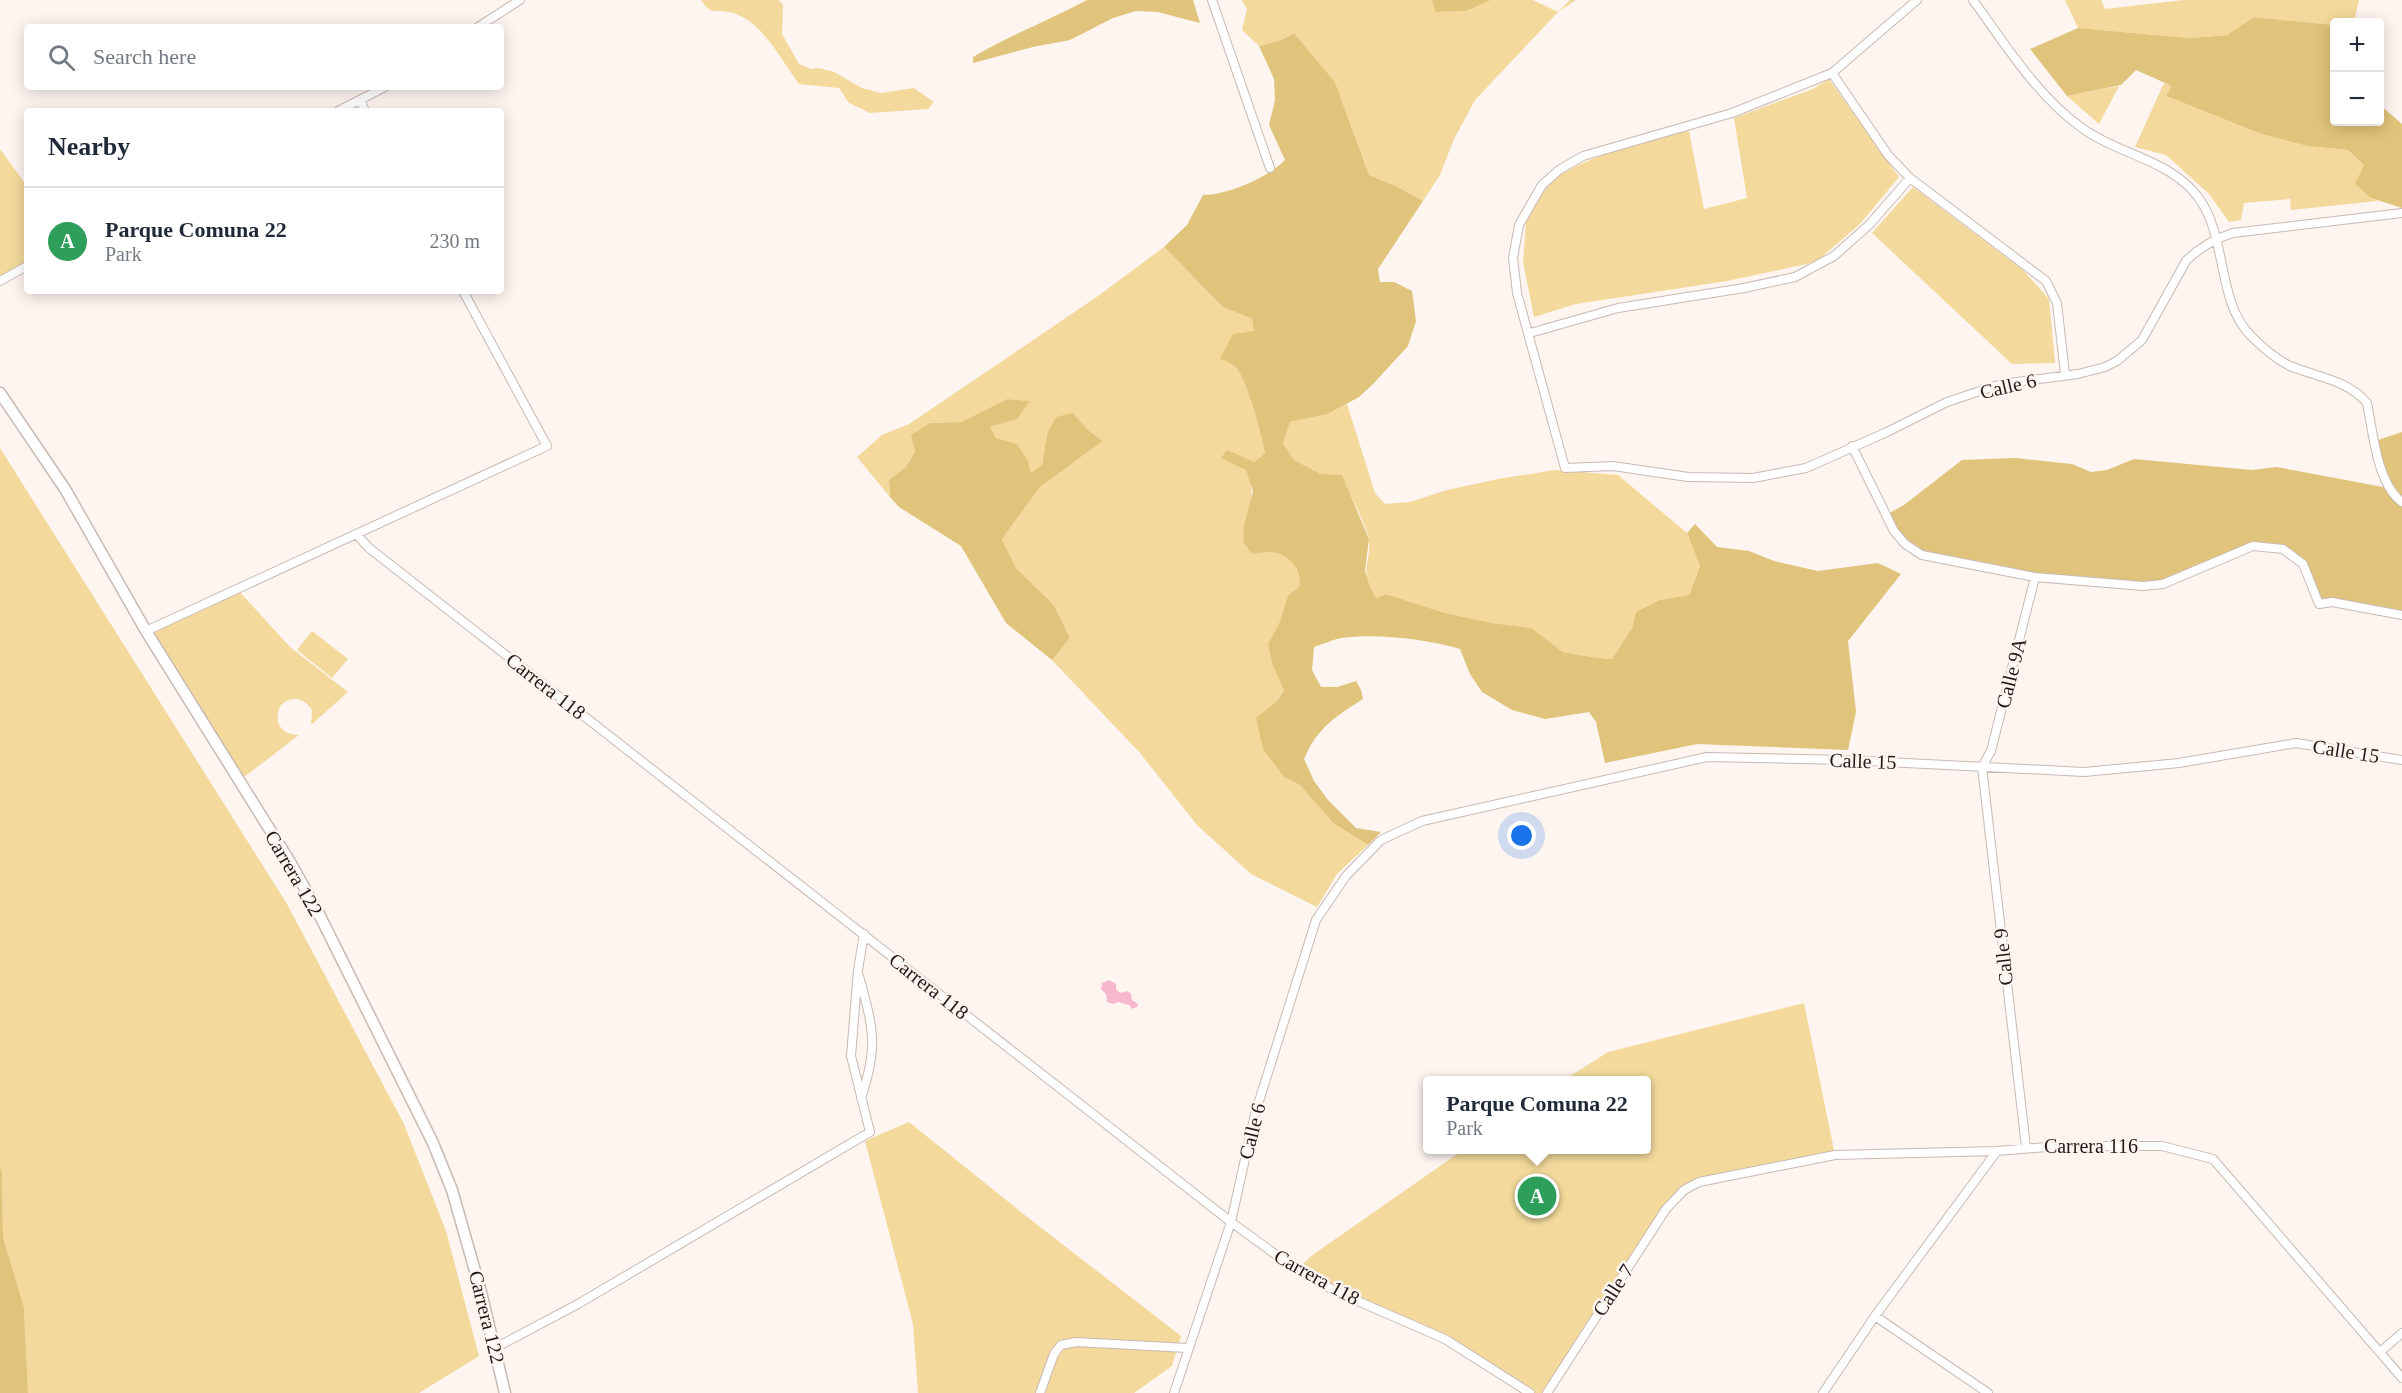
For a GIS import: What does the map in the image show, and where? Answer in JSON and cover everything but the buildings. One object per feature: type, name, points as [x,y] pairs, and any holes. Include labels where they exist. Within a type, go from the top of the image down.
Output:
[{"type":"street","points":[[483,24],[520,0]]},
{"type":"street","points":[[1212,0],[1270,168]]},
{"type":"street","points":[[1910,178],[1869,225],[1834,256],[1795,277],[1744,288],[1618,308],[1530,333],[1517,292],[1514,258],[1519,225],[1542,185],[1559,170],[1583,156],[1732,113],[1832,73],[1917,0]]},
{"type":"street","points":[[1973,0],[2018,61],[2061,111],[2102,141],[2171,171],[2199,198],[2214,226],[2228,292],[2248,333],[2266,350],[2289,365],[2340,383],[2361,396],[2367,403],[2383,476],[2388,488],[2402,502]]},
{"type":"street","points":[[1832,73],[1888,155],[1910,178],[2046,281],[2057,303],[2065,375]]},
{"type":"street","points":[[344,108],[379,90]]},
{"type":"street","points":[[360,100],[364,108]]},
{"type":"street","name":"Calle 6","points":[[1530,333],[1565,468],[1613,466],[1688,477],[1753,478],[1806,468],[1947,402],[2001,384],[2105,367],[2130,351],[2142,340],[2186,261],[2196,250],[2217,238],[2233,233],[2402,213]]},
{"type":"street","points":[[0,281],[24,268]]},
{"type":"street","points":[[146,631],[547,446],[465,294]]},
{"type":"street","name":"Carrera 122","points":[[0,393],[65,489],[146,631],[290,862],[433,1143],[464,1229],[505,1393]]},
{"type":"street","points":[[1852,446],[1894,531],[1905,544],[1922,555],[2035,577],[2143,586],[2163,584],[2253,546],[2283,549],[2303,564],[2319,604],[2332,602],[2402,615]]},
{"type":"street","name":"Carrera 118","points":[[357,534],[369,548],[1231,1222],[1297,1270],[1337,1292],[1445,1338],[1530,1393]]},
{"type":"street","name":"Calle 9A","points":[[1982,767],[1991,751],[2035,577]]},
{"type":"street","name":"Calle 15","points":[[1346,876],[1381,840],[1422,821],[1707,757],[1847,760],[2084,772],[2179,763],[2296,743],[2402,760]]},
{"type":"street","name":"Calle 9","points":[[1982,767],[2026,1147]]},
{"type":"street","name":"Calle 6","points":[[1174,1393],[1187,1348],[1231,1222],[1255,1114],[1300,966],[1316,920],[1346,876]]},
{"type":"street","points":[[495,1348],[578,1304],[870,1132],[860,1100],[851,1056],[858,970],[864,934]]},
{"type":"street","points":[[858,970],[874,1043],[860,1100]]},
{"type":"street","name":"Carrera 116","points":[[1684,1190],[1699,1182],[1834,1155],[1997,1151],[2026,1147],[2162,1146],[2213,1159],[2402,1378]]},
{"type":"street","points":[[1823,1393],[1875,1316],[1997,1151]]},
{"type":"street","name":"Calle 7","points":[[1547,1393],[1666,1209],[1684,1190]]},
{"type":"street","points":[[1875,1316],[1988,1393]]},
{"type":"street","points":[[2380,1352],[2402,1333]]},
{"type":"street","points":[[1040,1393],[1054,1354],[1061,1345],[1076,1342],[1187,1348]]},
{"type":"shaded area","points":[[701,0],[779,0],[783,5],[782,34],[799,64],[811,69],[819,68],[834,72],[862,88],[881,93],[914,88],[934,102],[928,109],[870,113],[849,103],[839,88],[799,84],[772,45],[753,24],[735,14],[710,10]]},
{"type":"shaded area","points":[[1087,0],[1193,0],[1200,23],[1158,12],[1136,11],[1113,18],[1070,40],[973,63],[973,57],[987,49]]},
{"type":"shaded area","points":[[1242,0],[1432,0],[1437,12],[1466,11],[1491,0],[1533,0],[1558,12],[1475,100],[1454,139],[1440,175],[1423,201],[1396,186],[1369,175],[1335,82],[1294,33],[1281,40],[1259,46],[1242,30],[1247,9]]},
{"type":"shaded area","points":[[1432,0],[1491,0],[1466,11],[1436,12]]},
{"type":"shaded area","points":[[1570,0],[1576,0],[1558,12]]},
{"type":"shaded area","points":[[2065,0],[2101,0],[2105,9],[2184,0],[2359,0],[2355,18],[2330,18],[2330,25],[2254,17],[2227,35],[2190,38],[2078,28]]},
{"type":"shaded area","points":[[2254,17],[2330,25],[2330,126],[2384,126],[2384,108],[2402,124],[2402,208],[2371,198],[2355,184],[2364,165],[2348,150],[2307,146],[2261,134],[2166,96],[2172,86],[2136,70],[2121,85],[2067,96],[2030,49],[2078,28],[2190,38],[2227,35]]},
{"type":"shaded area","points":[[1294,33],[1335,82],[1369,175],[1396,186],[1423,201],[1378,269],[1380,282],[1394,282],[1412,291],[1416,321],[1408,346],[1359,397],[1328,414],[1290,422],[1283,443],[1294,460],[1321,474],[1342,475],[1369,539],[1365,571],[1376,598],[1386,594],[1445,613],[1531,628],[1563,652],[1612,659],[1632,628],[1636,612],[1660,600],[1689,595],[1700,566],[1687,533],[1695,524],[1717,547],[1749,551],[1774,561],[1818,571],[1878,563],[1901,574],[1848,641],[1856,712],[1848,750],[1697,744],[1605,763],[1596,722],[1589,712],[1545,719],[1512,710],[1482,692],[1470,674],[1460,649],[1432,642],[1370,636],[1338,639],[1314,647],[1312,670],[1321,687],[1337,687],[1356,681],[1363,699],[1321,731],[1304,759],[1314,781],[1328,800],[1356,828],[1381,832],[1368,845],[1333,823],[1300,785],[1284,777],[1263,749],[1256,718],[1277,701],[1284,690],[1272,664],[1268,644],[1280,621],[1288,595],[1299,587],[1300,581],[1298,571],[1292,562],[1277,553],[1252,554],[1243,542],[1244,526],[1253,491],[1246,470],[1221,458],[1227,450],[1254,462],[1265,453],[1257,420],[1243,380],[1233,365],[1220,359],[1233,334],[1254,331],[1252,319],[1223,307],[1164,247],[1187,225],[1203,195],[1224,192],[1247,184],[1268,173],[1285,160],[1269,125],[1275,100],[1274,79],[1259,46],[1281,40]]},
{"type":"shaded area","points":[[1829,79],[1899,177],[1860,224],[1816,262],[1727,281],[1576,304],[1534,317],[1523,262],[1526,222],[1541,195],[1555,177],[1619,148],[1689,131],[1704,209],[1747,198],[1734,118],[1813,89]]},
{"type":"shaded area","points":[[2164,83],[2173,86],[2166,96],[2261,134],[2307,146],[2348,150],[2364,165],[2371,198],[2378,201],[2291,210],[2290,199],[2244,203],[2241,220],[2229,222],[2209,194],[2166,155],[2135,147]]},
{"type":"shaded area","points":[[2119,86],[2099,124],[2067,96]]},
{"type":"shaded area","points":[[0,149],[24,182],[24,268],[0,281]]},
{"type":"shaded area","points":[[1913,187],[2023,270],[2049,299],[2055,363],[2012,364],[1872,233]]},
{"type":"shaded area","points":[[1164,247],[1223,307],[1252,319],[1254,331],[1220,358],[1233,365],[1243,381],[1257,420],[1265,453],[1254,462],[1227,451],[1245,468],[1250,480],[1251,497],[1243,542],[1252,554],[1274,552],[1288,558],[1298,570],[1300,581],[1299,587],[1288,595],[1280,621],[1268,644],[1272,664],[1284,689],[1277,701],[1256,719],[1284,777],[1300,785],[1333,823],[1368,845],[1337,874],[1317,907],[1251,874],[1197,825],[1140,753],[1052,660],[1070,638],[1054,605],[1016,568],[1002,539],[1040,487],[1103,441],[1088,430],[1073,413],[1047,434],[1042,465],[1031,474],[1028,461],[996,438],[990,427],[1017,418],[1030,401],[1007,399],[961,422],[930,423],[906,467],[889,480],[890,497],[857,457],[882,435],[909,424],[1098,296]]},
{"type":"shaded area","points":[[1007,399],[1030,401],[1017,419],[990,427],[996,438],[1017,444],[1028,461],[1031,473],[1042,465],[1047,434],[1056,417],[1073,413],[1088,430],[1103,441],[1040,487],[1002,539],[1016,568],[1054,605],[1070,638],[1052,660],[1006,623],[961,546],[899,507],[890,497],[889,480],[906,467],[915,451],[911,435],[930,423],[961,422]]},
{"type":"shaded area","points":[[1347,404],[1375,493],[1385,504],[1410,502],[1447,490],[1555,470],[1618,475],[1687,533],[1700,566],[1689,595],[1660,600],[1636,612],[1632,628],[1612,659],[1563,652],[1530,628],[1445,613],[1386,594],[1376,598],[1366,574],[1368,534],[1342,476],[1321,474],[1294,460],[1283,443],[1290,422],[1328,414]]},
{"type":"shaded area","points":[[2402,432],[2402,615],[2319,604],[2303,564],[2282,549],[2253,546],[2163,584],[2035,577],[1922,555],[1905,544],[1886,515],[1904,505],[1962,460],[2015,458],[2072,464],[2091,472],[2107,470],[2134,459],[2252,470],[2277,467],[2388,488],[2375,441]]},
{"type":"shaded area","points":[[0,448],[287,904],[404,1124],[446,1231],[479,1356],[419,1393],[28,1393],[24,1307],[3,1237],[0,1167]]},
{"type":"shaded area","points":[[237,589],[290,647],[348,692],[311,725],[312,710],[302,701],[294,699],[281,705],[277,716],[280,726],[287,733],[299,735],[239,781],[146,631]]},
{"type":"shaded area","points":[[312,631],[348,659],[332,678],[297,650]]},
{"type":"shaded area","points":[[1109,980],[1116,984],[1116,989],[1120,993],[1128,991],[1132,1000],[1138,1004],[1137,1007],[1132,1009],[1129,1005],[1107,1002],[1106,994],[1101,989],[1102,983]]},
{"type":"shaded area","points":[[1804,1003],[1835,1155],[1699,1182],[1672,1201],[1547,1393],[1530,1393],[1445,1339],[1297,1270],[1311,1256],[1457,1154],[1651,1154],[1651,1076],[1570,1076],[1608,1052]]},
{"type":"shaded area","points":[[909,1122],[1181,1336],[1172,1366],[1134,1393],[918,1393],[913,1324],[865,1141]]},
{"type":"shaded area","points":[[0,1167],[3,1237],[24,1307],[28,1393],[0,1393]]},
{"type":"place","name":"Parque Comuna 22","points":[[1537,1196]]}]
